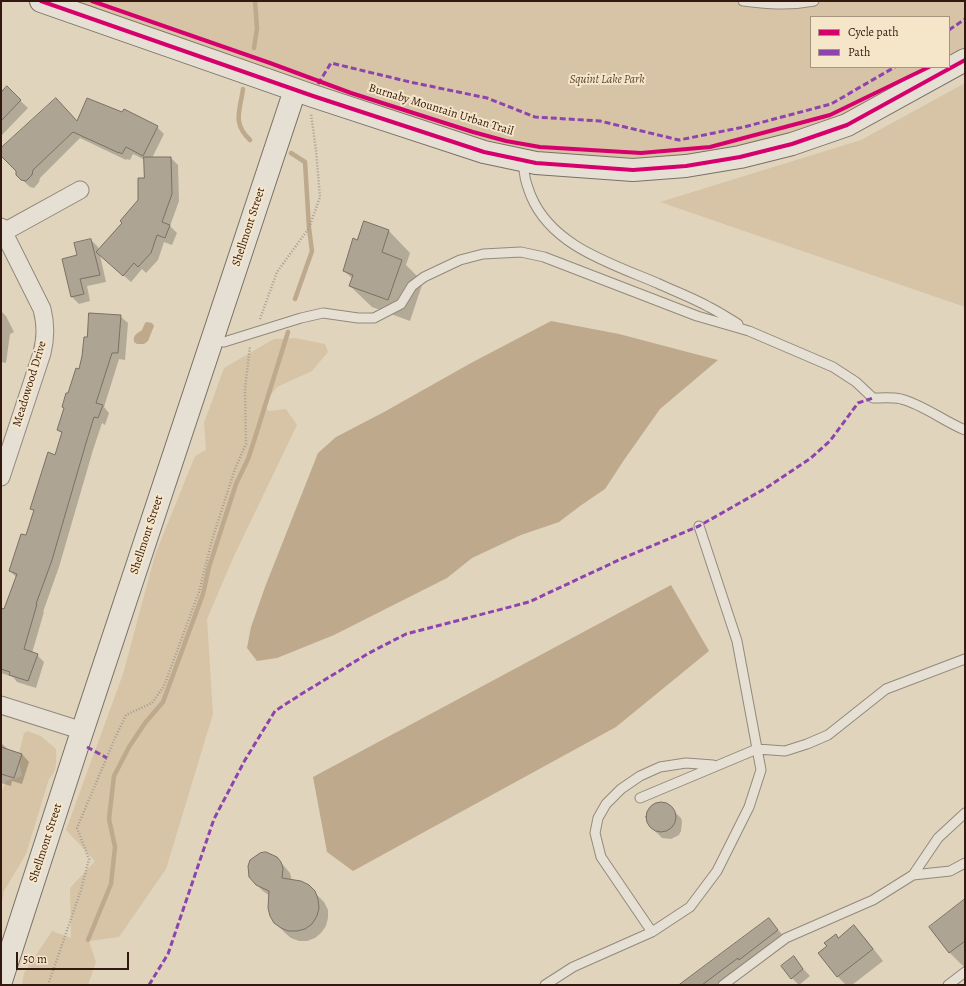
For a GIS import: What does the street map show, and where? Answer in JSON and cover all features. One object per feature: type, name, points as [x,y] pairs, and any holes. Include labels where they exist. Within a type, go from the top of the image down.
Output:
[{"type":"street","points":[[41,1],[295,90],[484,152],[530,161],[633,170],[686,166],[740,157],[792,144],[846,125],[965,60]]},
{"type":"street","name":"Shellmont Street","points":[[1,981],[295,90]]},
{"type":"street","points":[[2,229],[80,190]]},
{"type":"street","name":"Meadowood Drive","points":[[1,477],[42,353],[46,330],[42,309],[2,229]]},
{"type":"street","points":[[1,705],[83,731]]},
{"type":"lane","points":[[743,1],[776,5],[814,1]]},
{"type":"lane","points":[[530,161],[523,170],[533,200],[550,226],[560,235],[588,253],[709,306],[749,331]]},
{"type":"lane","points":[[212,340],[224,342],[301,318],[323,313],[360,318],[374,318],[401,304],[412,286],[424,277],[460,260],[483,254],[521,252],[544,257],[698,316],[749,331],[832,366],[856,382],[873,398],[899,398],[922,406],[951,424],[965,430]]},
{"type":"lane","points":[[545,985],[573,967],[652,932],[690,907],[717,871],[749,807],[761,770],[737,641],[699,526]]},
{"type":"lane","points":[[640,798],[757,749],[786,751],[807,744],[828,734],[886,689],[965,659]]},
{"type":"lane","points":[[652,932],[601,857],[595,833],[598,818],[606,804],[621,788],[640,776],[660,767],[686,763],[716,765]]},
{"type":"lane","points":[[913,876],[938,838],[965,813]]},
{"type":"lane","points":[[723,985],[786,938],[873,900],[913,876],[950,871],[965,863]]},
{"type":"lane","points":[[948,985],[965,972]]},
{"type":"path","points":[[259,322],[277,272],[309,228],[320,197],[311,113]]},
{"type":"path","points":[[48,985],[81,890],[89,859],[77,828],[126,715],[152,703],[164,686],[199,592],[212,540],[235,469],[246,444],[245,389],[250,342]]},
{"type":"green space","name":"Squint Lake Park","points":[[69,1],[965,1],[965,49],[950,58],[950,16],[810,16],[810,68],[933,68],[838,119],[783,138],[714,154],[645,161],[525,151],[475,139]]},
{"type":"green space","points":[[965,83],[965,307],[660,202],[861,140]]},
{"type":"green space","points":[[295,338],[325,344],[328,352],[312,371],[277,387],[263,405],[269,411],[286,409],[297,425],[234,556],[207,619],[213,714],[166,869],[119,937],[89,941],[96,962],[88,985],[22,985],[24,973],[52,931],[71,938],[70,888],[95,861],[66,830],[123,674],[155,555],[195,456],[206,450],[204,423],[224,368],[274,339]]},
{"type":"green space","points":[[27,731],[41,736],[56,749],[56,765],[52,776],[49,779],[26,854],[4,891],[1,908],[1,793],[6,781],[22,776],[18,757],[24,733]]},
{"type":"shaded area","points":[[551,321],[619,334],[718,360],[660,409],[605,489],[559,522],[521,535],[472,558],[447,578],[334,635],[277,658],[257,661],[247,648],[251,627],[265,587],[318,453],[336,437]]},
{"type":"shaded area","points":[[147,322],[152,323],[154,326],[148,341],[144,344],[137,344],[134,342],[135,336],[142,330]]},
{"type":"shaded area","points":[[671,585],[709,651],[616,727],[353,871],[327,852],[313,777]]},
{"type":"building","points":[[7,86],[21,100],[1,121],[1,93]]},
{"type":"building","points":[[56,98],[77,121],[87,98],[122,112],[124,109],[158,126],[143,156],[126,147],[122,154],[119,153],[73,132],[33,170],[32,175],[26,181],[21,180],[16,175],[16,171],[1,156],[1,148]]},
{"type":"building","points":[[144,157],[171,157],[172,194],[162,222],[170,225],[165,238],[157,235],[151,253],[138,267],[134,263],[123,276],[96,252],[122,223],[120,221],[138,200],[138,178],[144,178]]},
{"type":"building","points":[[364,221],[389,230],[382,252],[402,260],[388,300],[349,286],[353,275],[343,271],[353,238],[357,240]]},
{"type":"building","points":[[91,239],[100,275],[80,279],[84,294],[71,297],[62,259],[77,255],[74,243]]},
{"type":"building","points":[[89,313],[121,315],[118,353],[112,353],[96,403],[103,405],[98,418],[94,417],[52,560],[36,604],[24,649],[38,654],[28,681],[9,675],[10,672],[1,669],[1,608],[4,609],[17,574],[9,571],[21,534],[26,535],[34,510],[30,509],[48,452],[55,455],[62,432],[57,430],[64,408],[62,407],[76,368],[79,369],[84,337],[87,337]]},
{"type":"building","points":[[1,747],[22,754],[14,778],[1,774]]},
{"type":"building","points":[[661,802],[672,806],[676,817],[672,828],[661,832],[650,828],[646,817],[650,806]]},
{"type":"building","points":[[266,852],[277,857],[281,862],[283,868],[282,878],[301,881],[309,885],[315,891],[319,908],[317,916],[312,924],[305,929],[288,931],[274,923],[268,908],[269,891],[256,885],[249,877],[248,866],[250,860],[260,853]]},
{"type":"building","points":[[965,899],[965,941],[949,953],[929,927]]},
{"type":"building","points":[[769,918],[778,930],[739,960],[738,958],[702,985],[679,985]]},
{"type":"building","points":[[854,925],[873,949],[837,977],[818,953],[827,946],[824,943],[836,934],[838,938]]},
{"type":"building","points":[[794,956],[803,969],[791,979],[781,966]]},
{"type":"waterway","points":[[254,48],[257,28],[255,1]]},
{"type":"waterway","points":[[243,89],[239,110],[239,122],[244,134],[250,140]]},
{"type":"waterway","points":[[291,153],[305,162],[312,251],[295,299]]},
{"type":"waterway","points":[[88,940],[111,884],[115,847],[109,819],[114,776],[129,747],[145,723],[163,702],[203,594],[209,567],[236,484],[248,459],[288,332]]},
{"type":"marked path","points":[[950,29],[965,19]]},
{"type":"marked path","points":[[318,84],[331,63],[410,82],[487,98],[535,117],[600,121],[679,140],[744,127],[831,104],[893,68]]},
{"type":"marked path","points":[[149,985],[168,954],[214,819],[245,760],[275,711],[369,653],[406,634],[529,602],[621,559],[699,526],[766,488],[811,458],[830,441],[858,403],[873,398]]},
{"type":"marked path","points":[[87,747],[107,758]]},
{"type":"cycle path","points":[[41,1],[313,96],[484,152],[536,163],[633,170],[686,166],[740,157],[792,144],[847,125],[965,60]]},
{"type":"cycle path","name":"Burnaby Mountain Urban Trail","points":[[92,1],[351,93],[473,132],[506,141],[540,147],[641,153],[710,147],[830,115],[927,68]]}]
